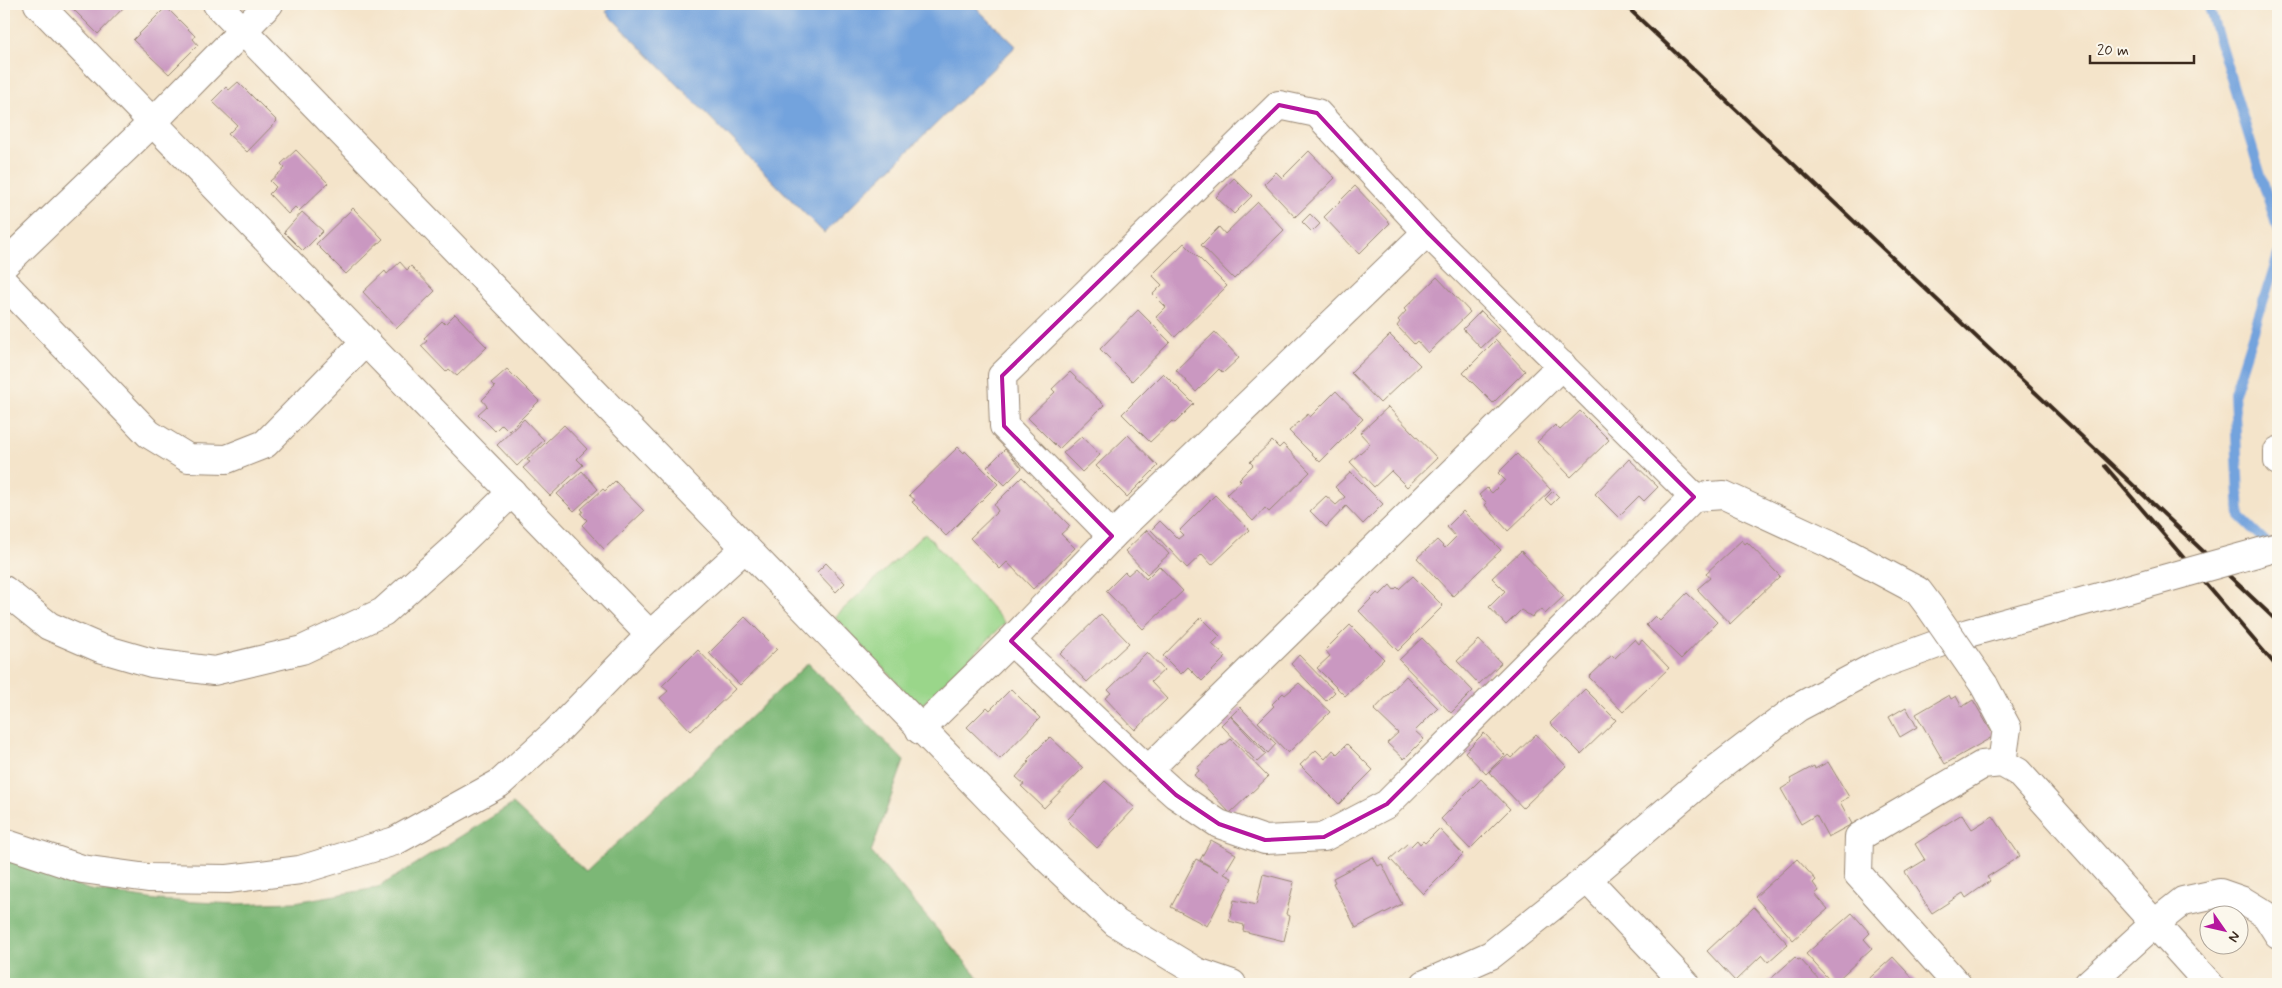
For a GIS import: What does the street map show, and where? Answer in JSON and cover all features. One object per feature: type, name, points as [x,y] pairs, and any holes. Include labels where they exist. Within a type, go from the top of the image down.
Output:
[{"type":"street","points":[[38,4],[650,635]]},
{"type":"street","points":[[217,4],[744,549],[1047,858],[1116,923],[1197,972],[1232,984]]},
{"type":"street","points":[[4,265],[153,122],[269,4]]},
{"type":"street","points":[[1112,536],[1004,426],[1002,376],[1279,105],[1317,113],[1428,232],[1694,497]]},
{"type":"street","points":[[920,730],[1011,642],[1112,536],[1428,232]]},
{"type":"street","points":[[4,283],[149,434],[188,458],[227,459],[265,444],[365,342]]},
{"type":"street","points":[[1148,770],[1562,365]]},
{"type":"street","points":[[2278,451],[2278,461]]},
{"type":"street","points":[[4,590],[49,626],[100,648],[152,663],[214,671],[302,650],[383,612],[460,543],[512,492]]},
{"type":"street","points":[[1011,642],[1176,795],[1219,824],[1265,840],[1324,837],[1387,804],[1694,497],[1724,495],[1830,544],[1918,591],[1984,685],[2007,728],[2002,763]]},
{"type":"street","points":[[1425,984],[1491,955],[1587,879],[1710,774],[1797,708],[1874,667],[1968,633],[2278,547]]},
{"type":"street","points":[[4,843],[82,869],[148,878],[228,879],[300,870],[395,841],[500,783],[556,732],[650,635],[744,549]]},
{"type":"street","points":[[1957,984],[1858,874],[1859,837],[1982,765],[2002,763],[2018,772],[2209,984]]},
{"type":"street","points":[[1587,879],[1686,984]]},
{"type":"street","points":[[2088,984],[2154,924],[2184,901],[2220,893],[2243,901],[2266,915],[2278,934]]},
{"type":"highlighted area","points":[[1279,105],[1317,113],[1427,232],[1694,497],[1387,804],[1324,837],[1265,840],[1219,824],[1176,795],[1011,641],[1112,536],[1004,426],[1002,376]]},
{"type":"green space","points":[[925,533],[1005,623],[920,707],[835,617]]},
{"type":"green space","points":[[808,663],[904,761],[871,852],[984,984],[4,984],[4,858],[91,890],[156,900],[235,904],[295,902],[377,888],[513,804],[586,872]]},
{"type":"water","points":[[613,4],[972,4],[1016,46],[824,233],[606,12]]},
{"type":"building","points":[[68,4],[127,4],[98,34]]},
{"type":"building","points":[[166,7],[195,36],[193,39],[198,45],[169,74],[133,40]]},
{"type":"building","points":[[238,82],[277,121],[247,152],[228,134],[237,125],[212,101],[226,87],[229,90]]},
{"type":"building","points":[[296,150],[328,183],[299,211],[295,207],[288,214],[269,194],[276,187],[270,181],[285,168],[281,164]]},
{"type":"building","points":[[1309,151],[1335,178],[1295,217],[1264,184],[1276,172],[1282,178]]},
{"type":"building","points":[[1234,178],[1252,196],[1234,214],[1216,197]]},
{"type":"building","points":[[1355,186],[1390,223],[1359,254],[1324,217]]},
{"type":"building","points":[[1258,202],[1284,230],[1234,279],[1201,245],[1219,227],[1225,234]]},
{"type":"building","points":[[353,208],[383,239],[346,274],[316,244]]},
{"type":"building","points":[[302,212],[323,231],[303,251],[284,232]]},
{"type":"building","points":[[1310,214],[1320,224],[1312,232],[1302,222]]},
{"type":"building","points":[[1184,243],[1227,286],[1175,337],[1156,317],[1166,307],[1153,294],[1162,285],[1152,275]]},
{"type":"building","points":[[400,262],[407,270],[411,266],[435,291],[397,328],[363,292],[385,271],[387,274]]},
{"type":"building","points":[[1437,277],[1470,312],[1428,353],[1417,341],[1414,344],[1397,326],[1400,322],[1398,320],[1406,311],[1404,309]]},
{"type":"building","points":[[1138,310],[1170,342],[1132,381],[1100,349]]},
{"type":"building","points":[[1481,311],[1500,330],[1481,348],[1463,329]]},
{"type":"building","points":[[455,314],[487,347],[457,376],[449,369],[446,372],[421,346],[427,341],[424,338],[442,321],[445,324]]},
{"type":"building","points":[[1215,332],[1239,358],[1223,373],[1219,369],[1196,392],[1176,370]]},
{"type":"building","points":[[1390,335],[1420,365],[1380,403],[1351,373]]},
{"type":"building","points":[[1496,340],[1525,371],[1493,403],[1463,373]]},
{"type":"building","points":[[507,369],[539,401],[509,431],[502,424],[495,431],[478,414],[487,406],[482,400],[495,387],[491,383]]},
{"type":"building","points":[[1070,372],[1104,405],[1059,449],[1028,418],[1055,392],[1052,389]]},
{"type":"building","points":[[1163,373],[1194,404],[1175,423],[1172,421],[1150,442],[1122,414]]},
{"type":"building","points":[[1336,391],[1363,419],[1320,462],[1289,431],[1308,414],[1310,417]]},
{"type":"building","points":[[1388,407],[1437,458],[1407,487],[1391,471],[1374,487],[1350,462],[1370,444],[1360,433]]},
{"type":"building","points":[[1580,411],[1609,440],[1571,477],[1537,442],[1555,425],[1560,430]]},
{"type":"building","points":[[524,419],[544,440],[517,466],[497,445]]},
{"type":"building","points":[[564,425],[587,449],[577,459],[583,465],[550,496],[523,468],[530,462],[527,460]]},
{"type":"building","points":[[1128,435],[1158,466],[1127,497],[1096,466]]},
{"type":"building","points":[[1082,436],[1100,455],[1082,472],[1063,453]]},
{"type":"building","points":[[1272,441],[1279,448],[1283,444],[1310,472],[1269,512],[1265,508],[1253,521],[1227,494],[1241,481],[1239,479],[1253,465],[1250,462]]},
{"type":"building","points":[[958,447],[964,453],[965,451],[998,484],[946,536],[912,502],[915,500],[909,495]]},
{"type":"building","points":[[1005,449],[1022,468],[1005,485],[987,467]]},
{"type":"building","points":[[1517,454],[1551,490],[1508,531],[1485,505],[1487,503],[1479,495],[1487,488],[1492,493],[1505,480],[1498,473]]},
{"type":"building","points":[[1629,459],[1658,487],[1644,501],[1639,496],[1618,517],[1595,494]]},
{"type":"building","points":[[582,471],[598,489],[574,511],[557,494]]},
{"type":"building","points":[[1351,472],[1383,504],[1363,524],[1346,506],[1326,527],[1310,511],[1326,496],[1336,505],[1345,497],[1335,487]]},
{"type":"building","points":[[1022,477],[1070,526],[1061,534],[1075,548],[1033,589],[1007,562],[1000,569],[970,538],[998,511],[994,505]]},
{"type":"building","points":[[615,481],[644,511],[604,549],[582,525],[587,520],[581,514],[583,511],[581,509]]},
{"type":"building","points":[[1553,491],[1559,497],[1551,505],[1545,499]]},
{"type":"building","points":[[1215,495],[1249,530],[1212,565],[1202,554],[1187,568],[1151,530],[1160,521],[1178,539],[1183,535],[1179,531]]},
{"type":"building","points":[[1463,511],[1501,550],[1453,596],[1417,558],[1437,540],[1445,548],[1456,537],[1447,527]]},
{"type":"building","points":[[1147,530],[1169,554],[1147,574],[1125,551]]},
{"type":"building","points":[[1742,540],[1745,544],[1747,542],[1780,576],[1730,624],[1697,589],[1710,578],[1706,573]]},
{"type":"building","points":[[1521,551],[1564,596],[1545,614],[1541,609],[1532,617],[1521,610],[1506,625],[1489,607],[1505,591],[1492,578]]},
{"type":"building","points":[[826,563],[845,583],[836,592],[817,572]]},
{"type":"building","points":[[1159,566],[1183,591],[1143,629],[1106,591],[1125,572],[1128,575],[1136,568],[1146,579]]},
{"type":"building","points":[[1413,576],[1443,606],[1398,651],[1359,611],[1377,593],[1380,595],[1390,585],[1394,590],[1397,587],[1399,589]]},
{"type":"building","points":[[1687,593],[1717,622],[1681,659],[1646,625],[1655,616],[1660,621]]},
{"type":"building","points":[[1101,614],[1129,643],[1087,682],[1060,654]]},
{"type":"building","points":[[745,617],[777,649],[740,685],[709,653]]},
{"type":"building","points":[[1201,617],[1220,636],[1212,644],[1226,657],[1202,681],[1188,667],[1181,674],[1163,656]]},
{"type":"building","points":[[1350,625],[1384,659],[1345,696],[1317,668],[1330,656],[1325,650]]},
{"type":"building","points":[[1422,638],[1473,691],[1451,713],[1399,660]]},
{"type":"building","points":[[1635,639],[1639,644],[1642,640],[1669,668],[1623,712],[1589,677],[1612,655],[1615,658]]},
{"type":"building","points":[[1479,640],[1501,663],[1479,684],[1457,661]]},
{"type":"building","points":[[698,650],[735,689],[691,731],[660,698],[668,691],[662,686]]},
{"type":"building","points":[[1147,652],[1164,670],[1151,682],[1167,699],[1135,730],[1105,698],[1111,693],[1108,690]]},
{"type":"building","points":[[1299,655],[1335,692],[1326,701],[1291,664]]},
{"type":"building","points":[[1406,676],[1438,708],[1415,731],[1424,739],[1404,759],[1387,743],[1398,733],[1374,710]]},
{"type":"building","points":[[1299,683],[1330,712],[1288,753],[1258,722],[1274,706],[1272,704],[1283,693],[1285,695]]},
{"type":"building","points":[[1011,689],[1040,718],[1000,759],[967,727],[987,707],[990,710]]},
{"type":"building","points":[[1585,689],[1616,720],[1581,754],[1550,723]]},
{"type":"building","points":[[1949,695],[1951,699],[1956,696],[1962,707],[1973,700],[1994,736],[1945,764],[1916,714]]},
{"type":"building","points":[[1240,707],[1276,744],[1268,753],[1231,716]]},
{"type":"building","points":[[1906,707],[1917,727],[1900,737],[1889,717]]},
{"type":"building","points":[[1230,716],[1266,754],[1257,762],[1221,725]]},
{"type":"building","points":[[1484,733],[1505,755],[1486,774],[1465,752]]},
{"type":"building","points":[[1536,734],[1566,766],[1523,808],[1489,772],[1508,755],[1511,758]]},
{"type":"building","points":[[1050,737],[1083,768],[1044,808],[1021,786],[1024,784],[1016,777],[1029,762],[1027,760]]},
{"type":"building","points":[[1231,739],[1268,777],[1230,813],[1194,775],[1199,771],[1197,768]]},
{"type":"building","points":[[1347,744],[1373,770],[1339,804],[1300,765],[1316,750],[1325,759],[1333,750],[1337,754]]},
{"type":"building","points":[[1828,762],[1849,797],[1840,802],[1852,824],[1828,837],[1816,815],[1801,824],[1781,789],[1792,782],[1790,779],[1814,766],[1815,769]]},
{"type":"building","points":[[1481,779],[1510,809],[1470,849],[1441,819]]},
{"type":"building","points":[[1105,781],[1135,808],[1097,848],[1067,820]]},
{"type":"building","points":[[1962,814],[1972,829],[1993,816],[2020,856],[1987,877],[1990,881],[1966,898],[1963,893],[1932,913],[1905,872],[1925,860],[1915,844]]},
{"type":"building","points":[[1439,829],[1463,854],[1423,894],[1390,859],[1408,843],[1411,846],[1417,840],[1420,844],[1423,841],[1425,843]]},
{"type":"building","points":[[1211,840],[1236,854],[1224,874],[1232,878],[1207,926],[1171,907],[1196,859],[1218,871],[1200,860]]},
{"type":"building","points":[[1373,857],[1378,866],[1382,864],[1402,904],[1356,928],[1333,883],[1335,882],[1333,878]]},
{"type":"building","points":[[1797,859],[1816,880],[1813,883],[1819,891],[1815,894],[1828,909],[1793,940],[1755,897]]},
{"type":"building","points":[[1263,874],[1294,882],[1286,914],[1290,916],[1284,941],[1243,931],[1244,925],[1229,921],[1234,900],[1256,905]]},
{"type":"building","points":[[1754,907],[1788,944],[1768,962],[1762,955],[1735,981],[1707,951]]},
{"type":"building","points":[[1852,913],[1870,933],[1864,939],[1872,948],[1833,984],[1806,954]]},
{"type":"building","points":[[1795,957],[1798,960],[1800,959],[1823,984],[1765,984]]},
{"type":"building","points":[[1893,957],[1918,984],[1863,984]]},
{"type":"waterway","points":[[2208,4],[2278,231]]},
{"type":"waterway","points":[[2271,547],[2240,517],[2234,393],[2278,255]]},
{"type":"railway","points":[[1624,4],[2278,622]]},
{"type":"railway","points":[[2105,466],[2278,668]]}]
